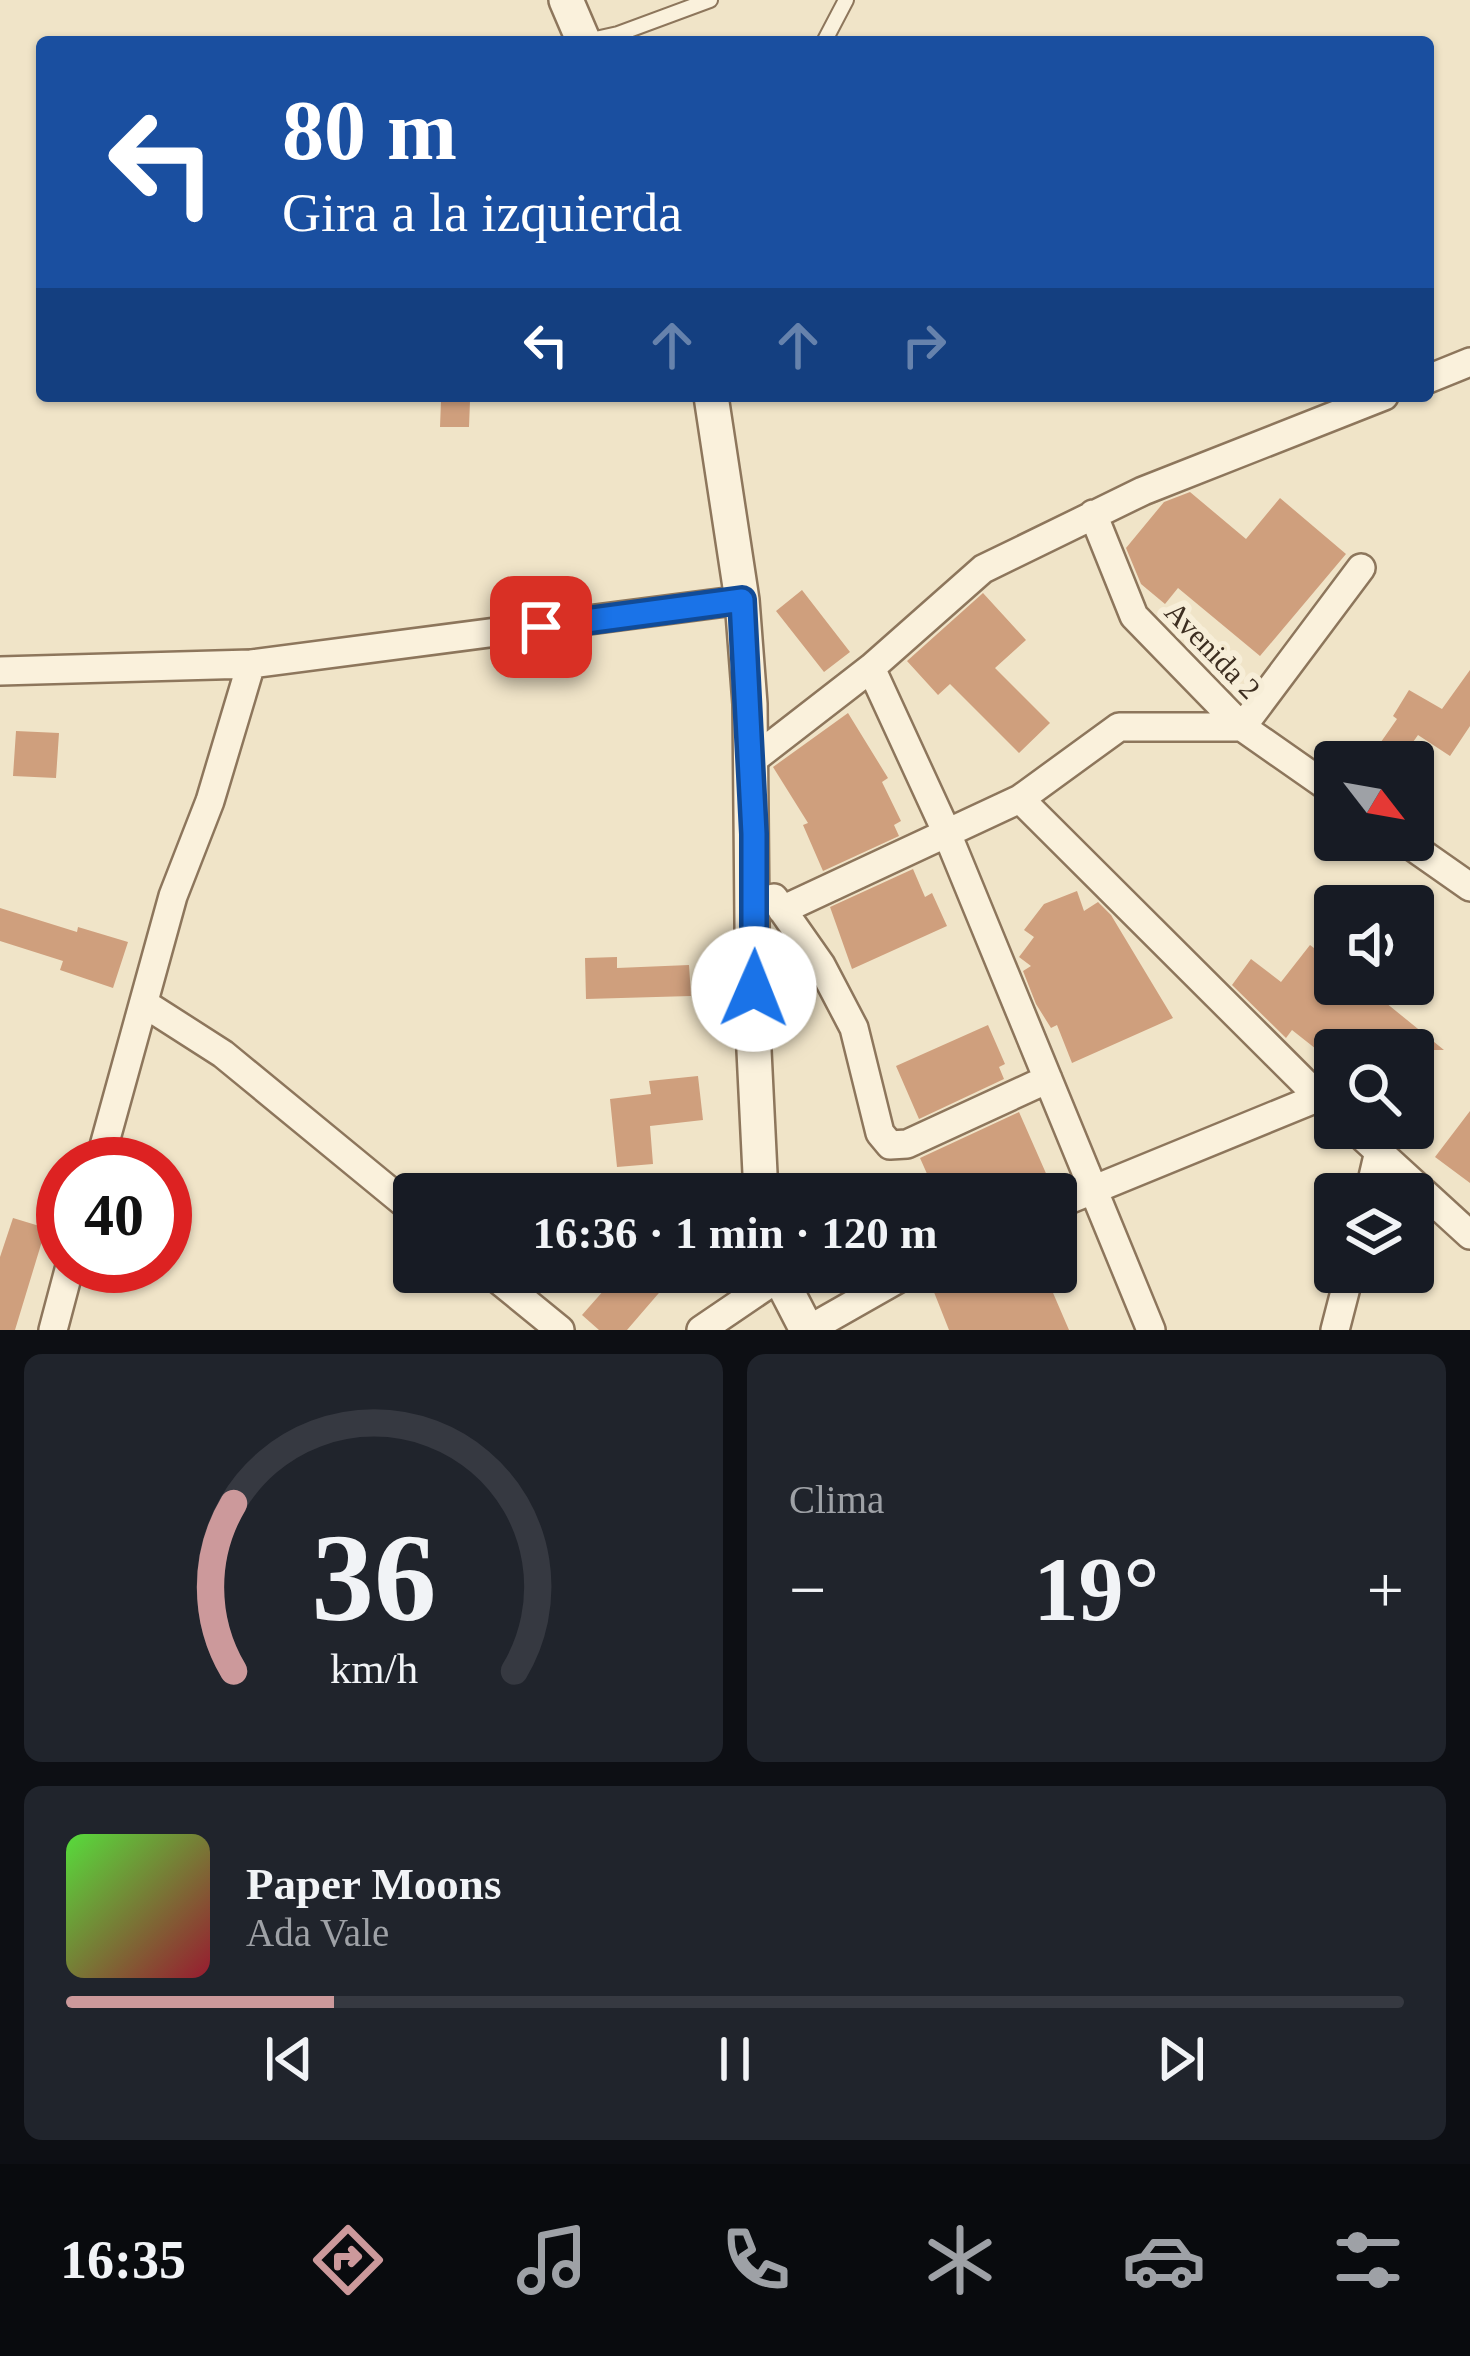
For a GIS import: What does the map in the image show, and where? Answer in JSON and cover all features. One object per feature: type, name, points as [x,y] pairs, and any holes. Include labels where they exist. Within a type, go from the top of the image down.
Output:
[{"type":"street","points":[[566,0],[581,36]]},
{"type":"street","points":[[1434,377],[1470,362]]},
{"type":"street","points":[[711,402],[742,600],[751,761],[759,1173]]},
{"type":"street","points":[[751,761],[871,668],[983,569],[1094,514],[1369,402]]},
{"type":"street","name":"Avenida 2","points":[[1094,514],[1134,616],[1242,727],[1314,778]]},
{"type":"street","points":[[782,910],[1020,799],[1119,727],[1242,727],[1361,568]]},
{"type":"street","points":[[0,671],[251,664],[742,600]]},
{"type":"street","points":[[107,1137],[173,896],[210,801],[251,664]]},
{"type":"street","points":[[871,668],[946,831],[1151,1330]]},
{"type":"street","points":[[1020,799],[1314,1093]]},
{"type":"street","points":[[1432,861],[1470,887]]},
{"type":"street","points":[[754,870],[821,965],[854,1028],[880,1133],[890,1145],[907,1144],[1048,1079]]},
{"type":"street","points":[[145,1004],[223,1054],[393,1194]]},
{"type":"street","points":[[1077,1195],[1314,1109]]},
{"type":"street","points":[[1374,1173],[1379,1150]]},
{"type":"street","points":[[1379,1150],[1470,1235]]},
{"type":"street","points":[[53,1330],[63,1293]]},
{"type":"street","points":[[515,1293],[560,1330]]},
{"type":"street","points":[[701,1330],[752,1293]]},
{"type":"street","points":[[788,1293],[807,1330],[873,1293]]},
{"type":"street","points":[[1335,1330],[1345,1293]]},
{"type":"lane","points":[[609,36],[710,0]]},
{"type":"lane","points":[[827,36],[846,0]]},
{"type":"building","points":[[441,402],[470,402],[469,427],[440,427]]},
{"type":"building","points":[[1190,492],[1246,539],[1280,498],[1346,554],[1260,656],[1178,588],[1165,604],[1141,584],[1126,548],[1164,502]]},
{"type":"building","points":[[802,590],[850,652],[824,672],[776,611]]},
{"type":"building","points":[[983,593],[1026,640],[995,668],[1050,723],[1019,753],[950,684],[938,695],[907,661]]},
{"type":"building","points":[[1470,670],[1470,726],[1450,756],[1434,741],[1418,735],[1414,741],[1382,741],[1409,690],[1442,709]]},
{"type":"building","points":[[848,713],[888,778],[882,782],[901,821],[894,825],[899,836],[823,871],[803,825],[808,823],[773,767]]},
{"type":"building","points":[[16,731],[59,733],[56,778],[13,776]]},
{"type":"building","points":[[913,869],[925,897],[932,893],[947,926],[852,969],[830,907]]},
{"type":"building","points":[[1077,891],[1084,911],[1098,902],[1111,915],[1173,1018],[1072,1063],[1057,1025],[1051,1028],[1036,1004],[1023,971],[1031,966],[1019,957],[1034,937],[1024,930],[1044,904]]},
{"type":"building","points":[[0,908],[128,942],[113,988],[60,970],[63,961],[0,941]]},
{"type":"building","points":[[1310,945],[1314,948],[1314,1005],[1389,1005],[1418,1029],[1314,1029],[1314,1047],[1292,1030],[1286,1038],[1232,985],[1251,959],[1281,982]]},
{"type":"building","points":[[617,957],[617,968],[689,965],[691,996],[586,999],[585,958]]},
{"type":"building","points":[[988,1025],[1005,1064],[999,1067],[1004,1079],[919,1119],[896,1066]]},
{"type":"building","points":[[698,1076],[703,1120],[650,1126],[653,1164],[617,1167],[610,1099],[651,1094],[649,1081]]},
{"type":"building","points":[[1470,1111],[1470,1183],[1435,1157]]},
{"type":"building","points":[[1019,1112],[1046,1173],[927,1173],[920,1158]]},
{"type":"building","points":[[13,1218],[36,1225],[36,1261],[15,1330],[0,1330],[0,1257]]},
{"type":"building","points":[[601,1293],[659,1293],[627,1330],[599,1330],[582,1315]]},
{"type":"building","points":[[934,1293],[1053,1293],[1069,1330],[949,1330]]},
{"type":"route","points":[[541,627],[742,600],[750,704],[754,989]]}]
